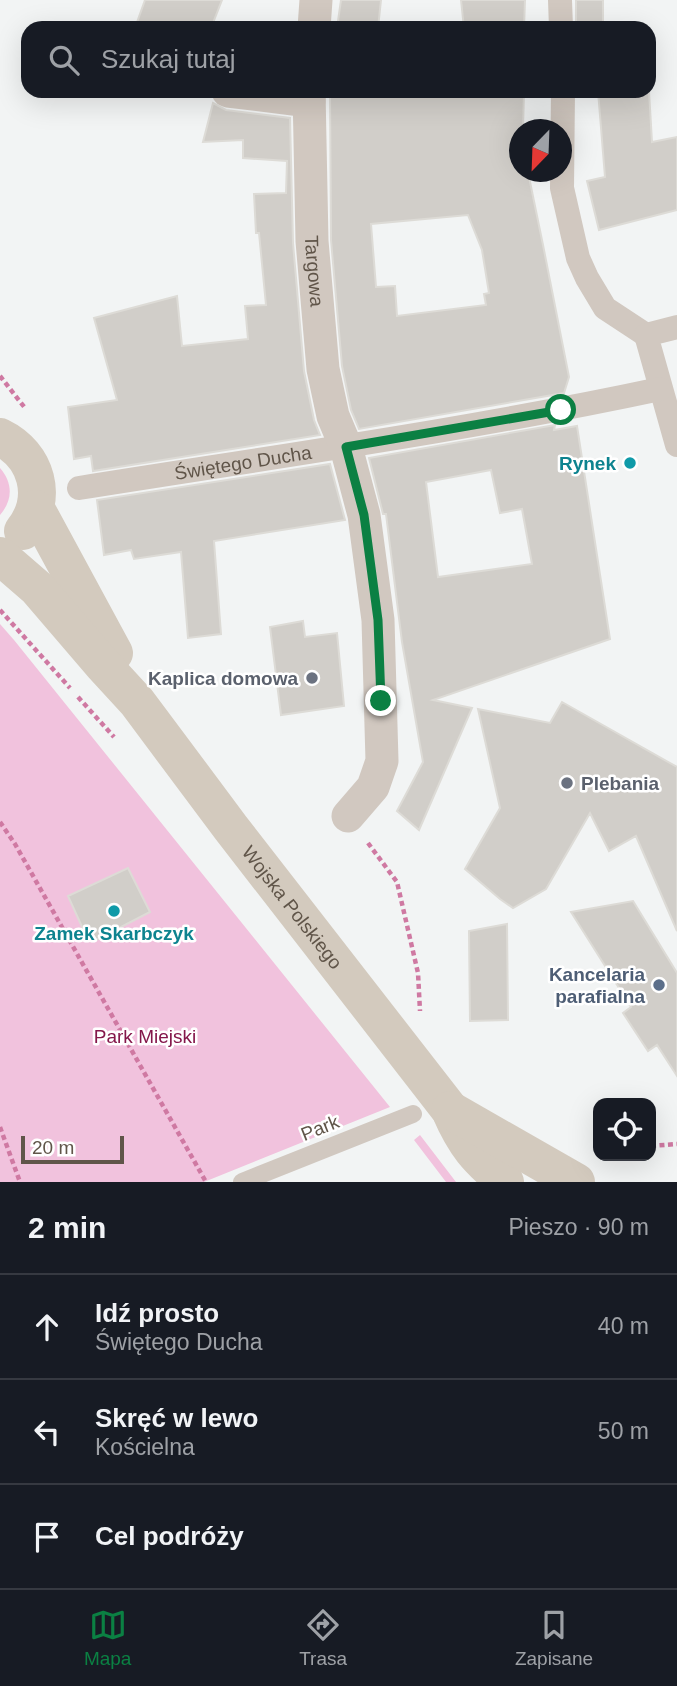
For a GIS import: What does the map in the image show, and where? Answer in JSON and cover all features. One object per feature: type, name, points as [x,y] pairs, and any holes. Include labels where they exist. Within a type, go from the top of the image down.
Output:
[{"type":"main road","points":[[0,437],[12,443],[25,456],[34,472],[38,490],[36,509],[29,523],[20,535],[0,548]]},
{"type":"main road","name":"Wojska Polskiego","points":[[36,509],[106,636],[137,702]]},
{"type":"main road","name":"Wojska Polskiego","points":[[0,556],[37,588],[137,702],[230,828],[450,1110],[461,1136],[472,1151],[505,1182]]},
{"type":"main road","name":"Wojska Polskiego","points":[[450,1110],[576,1182]]},
{"type":"street","points":[[314,21],[316,0]]},
{"type":"street","points":[[559,0],[560,21]]},
{"type":"street","name":"Targowa","points":[[309,98],[312,241],[323,369],[333,416],[346,447],[364,515],[378,620],[382,761],[373,788],[348,816]]},
{"type":"street","points":[[563,98],[562,188],[578,258],[605,308],[646,335],[677,445]]},
{"type":"street","points":[[646,335],[677,327]]},
{"type":"street","name":"Świętego Ducha","points":[[79,488],[346,447],[660,389]]},
{"type":"lane","name":"Park","points":[[242,1182],[413,1114]]},
{"type":"path","points":[[0,376],[33,416]]},
{"type":"path","points":[[348,816],[397,883],[418,973],[420,1019]]},
{"type":"path","points":[[0,822],[206,1182]]},
{"type":"path","points":[[0,1127],[20,1182]]},
{"type":"path","points":[[656,1146],[677,1144]]},
{"type":"green space","points":[[0,468],[10,492],[0,515]]},
{"type":"green space","name":"Park Miejski","points":[[0,624],[390,1107],[204,1182],[0,1182]]},
{"type":"green space","points":[[420,1135],[456,1182],[446,1182],[414,1140]]},
{"type":"building","points":[[145,0],[222,0],[214,21],[138,21]]},
{"type":"building","points":[[341,0],[381,0],[379,21],[338,21]]},
{"type":"building","points":[[461,0],[525,0],[524,21],[463,21]]},
{"type":"building","points":[[576,0],[603,0],[603,21],[576,21]]},
{"type":"building","points":[[330,98],[524,98],[523,119],[509,119],[509,182],[530,182],[569,377],[564,393],[359,429],[351,410],[342,366],[331,240]],"holes":[[[468,215],[482,250],[489,293],[484,294],[486,305],[397,316],[395,286],[376,287],[371,224]]]},
{"type":"building","points":[[599,98],[649,98],[652,142],[677,137],[677,210],[599,230],[587,181],[605,177]]},
{"type":"building","points":[[213,103],[226,110],[290,118],[293,243],[304,371],[314,420],[320,435],[93,471],[91,456],[74,459],[68,407],[117,400],[94,318],[177,296],[182,346],[248,339],[245,306],[266,305],[259,233],[256,233],[254,194],[286,193],[287,161],[243,158],[243,140],[203,142]]},
{"type":"building","points":[[555,425],[554,430],[577,426],[610,639],[433,700],[472,708],[419,830],[397,811],[423,762],[402,642],[386,514],[383,514],[369,458]],"holes":[[[491,470],[500,513],[522,509],[532,564],[438,577],[426,482]]]},
{"type":"building","points":[[330,464],[345,520],[214,541],[221,634],[188,638],[181,552],[134,559],[131,550],[104,555],[97,500]]},
{"type":"building","points":[[303,621],[305,637],[337,633],[344,706],[281,715],[270,627]]},
{"type":"building","name":"Plebania","points":[[562,702],[677,767],[677,931],[636,836],[609,851],[590,813],[546,889],[513,908],[465,869],[500,808],[478,709],[550,723]]},
{"type":"building","name":"Zamek Skarbczyk","points":[[128,868],[150,912],[94,941],[93,938],[88,940],[68,896]]},
{"type":"building","points":[[633,901],[677,973],[677,1076],[657,1045],[648,1051],[623,1013],[631,1007],[571,912]]},
{"type":"building","points":[[507,924],[508,1020],[470,1021],[469,931]]},
{"type":"place","name":"Rynek","points":[[630,463]]},
{"type":"place","name":"Kaplica domowa","points":[[312,678]]},
{"type":"place","name":"Plebania","points":[[567,783]]},
{"type":"place","name":"Zamek Skarbczyk","points":[[114,911]]},
{"type":"place","name":"Kancelaria parafialna","points":[[659,985]]},
{"type":"route","points":[[381,701],[378,620],[364,515],[346,447],[561,410]]}]
